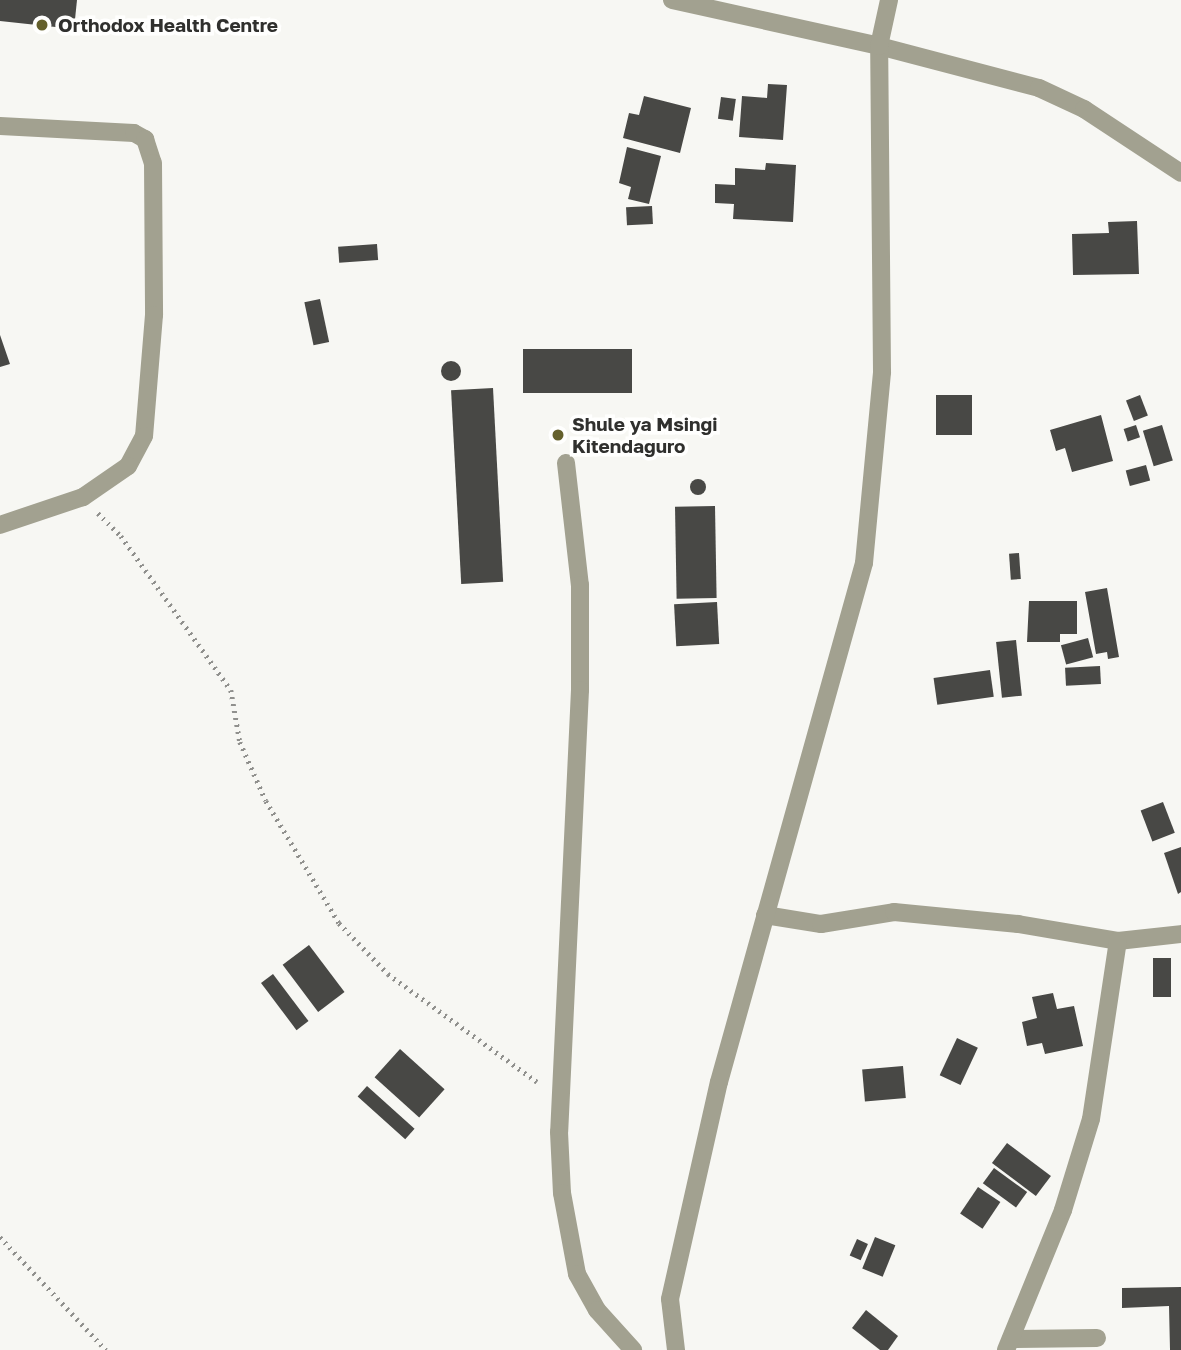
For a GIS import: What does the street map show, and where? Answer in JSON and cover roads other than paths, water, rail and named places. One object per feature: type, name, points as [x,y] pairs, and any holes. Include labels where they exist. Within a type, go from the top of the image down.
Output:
[{"type":"street","points":[[672,0],[879,46],[1039,88],[1084,109],[1181,173]]},
{"type":"street","points":[[676,1350],[670,1299],[679,1252],[765,915],[864,563],[882,372],[879,46],[889,0]]},
{"type":"street","points":[[0,125],[134,133],[145,139],[153,163],[154,315],[144,436],[128,466],[83,497],[0,525]]},
{"type":"street","points":[[566,463],[580,585],[580,690],[561,1099],[562,1193],[572,1254],[597,1310],[633,1350]]},
{"type":"street","points":[[765,915],[821,924],[894,912],[1018,924],[1118,941],[1181,934]]},
{"type":"street","points":[[1097,1338],[1009,1345],[1063,1210],[1091,1119],[1118,941]]},
{"type":"place","name":"Orthodox Health Centre","points":[[42,25]]},
{"type":"place","name":"Shule ya Msingi Kitendaguro","points":[[558,435]]}]
